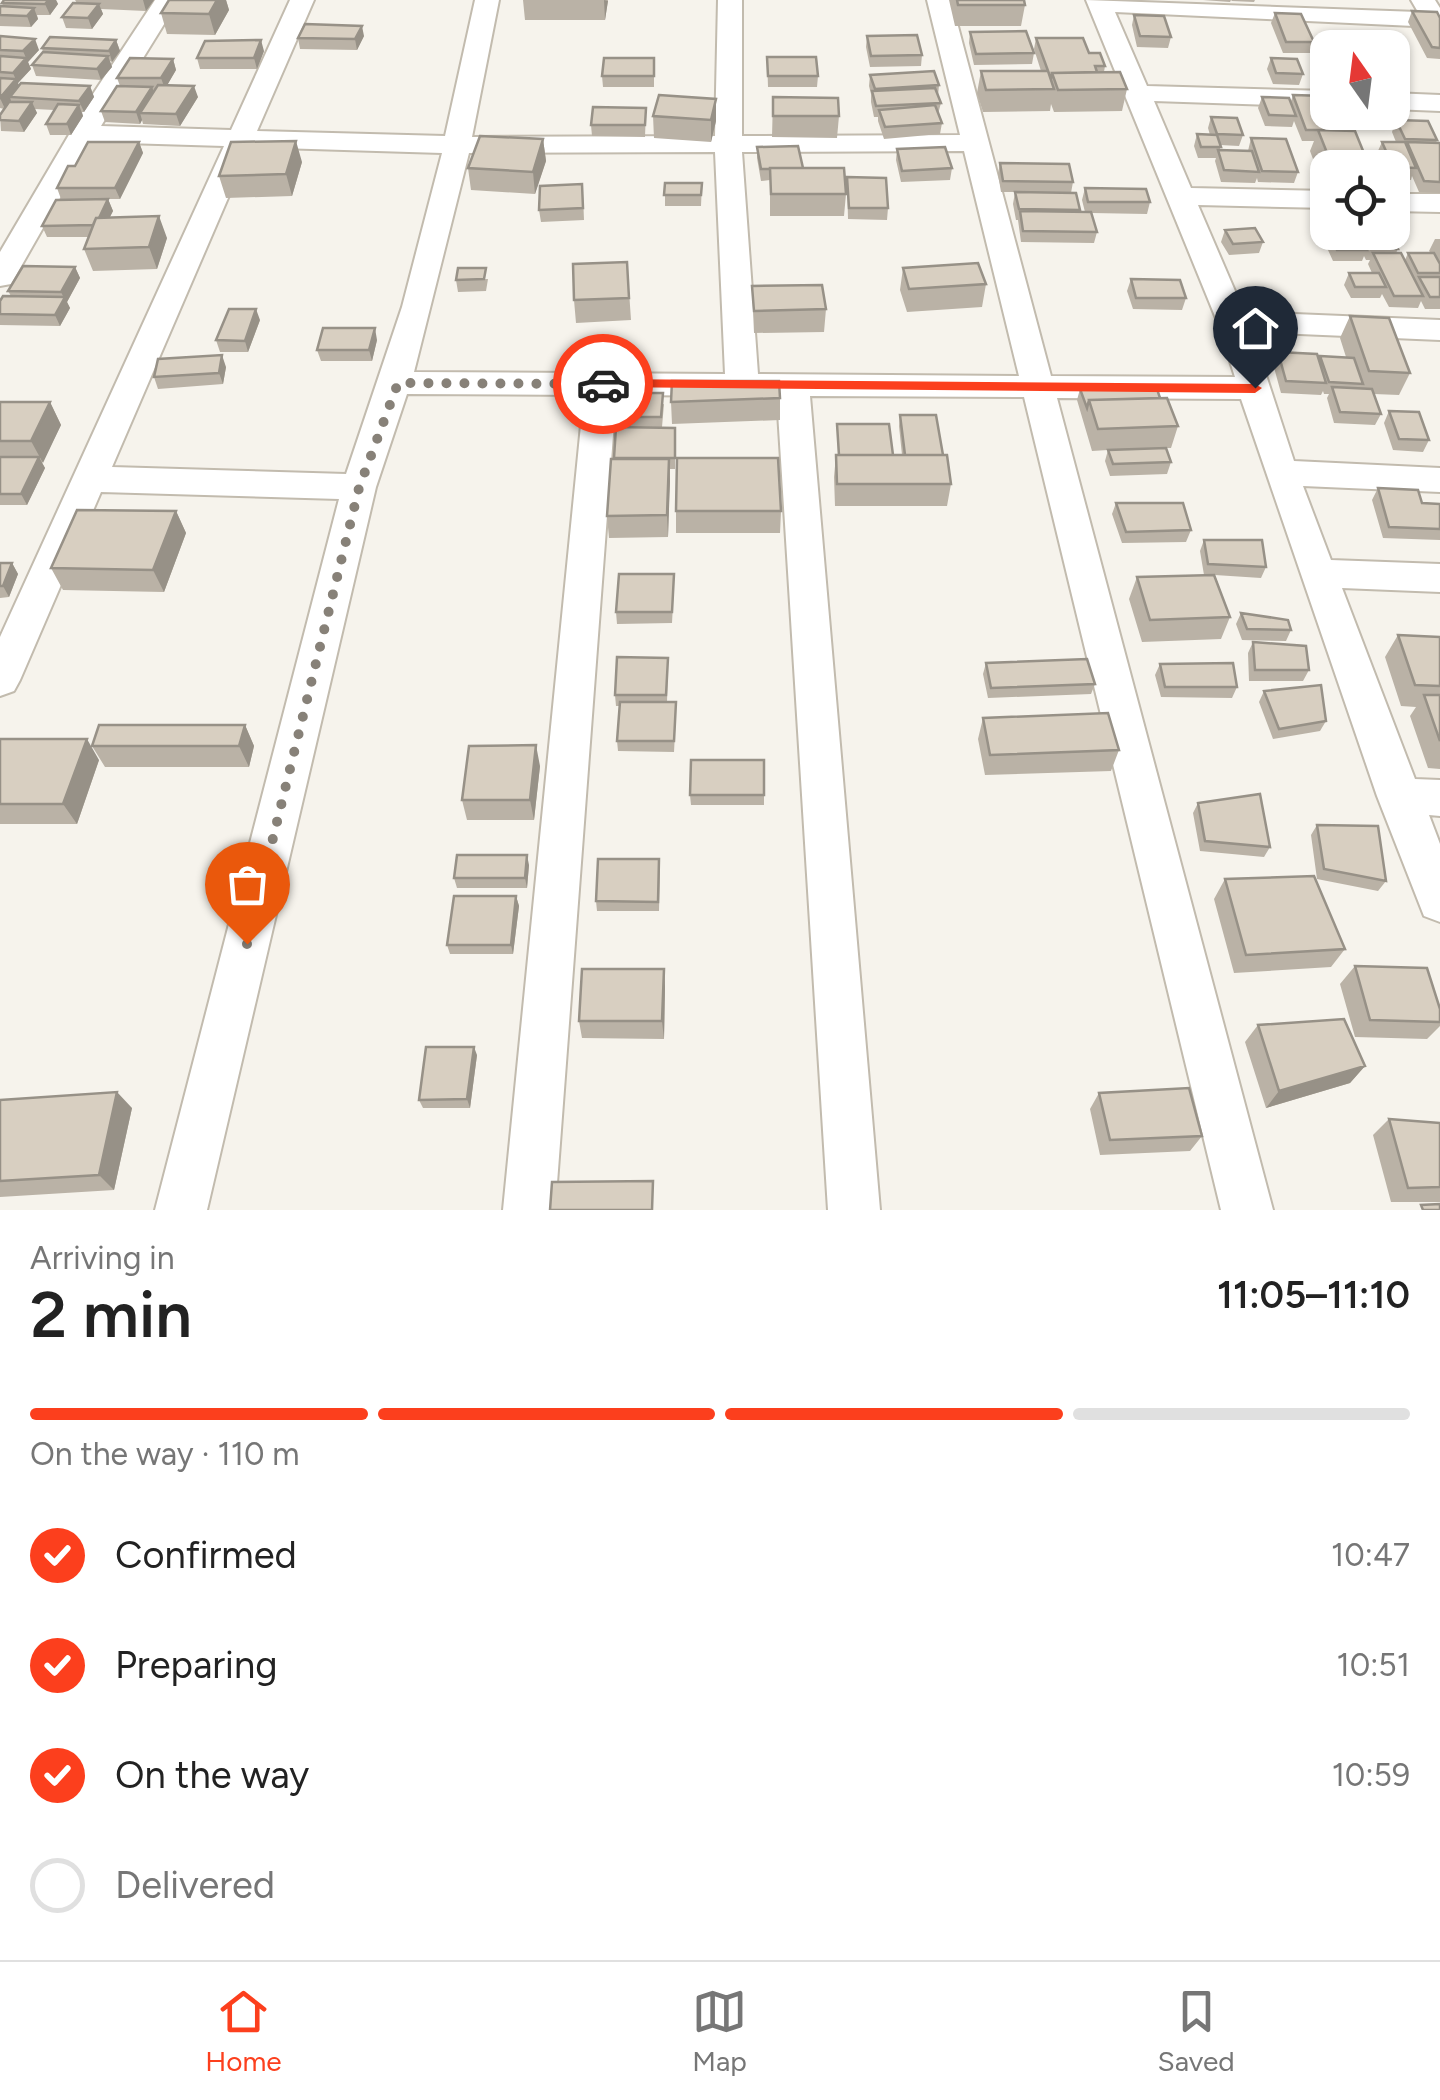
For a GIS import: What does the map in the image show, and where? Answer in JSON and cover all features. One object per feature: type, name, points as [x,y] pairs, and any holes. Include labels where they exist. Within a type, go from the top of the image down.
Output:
[{"type":"street","points":[[0,277],[106,94],[167,0]]},
{"type":"street","points":[[0,680],[302,0]]},
{"type":"street","points":[[181,1210],[359,488],[398,383],[459,145],[487,0]]},
{"type":"street","points":[[730,0],[728,146],[742,384]]},
{"type":"street","points":[[939,0],[1247,1210]]},
{"type":"street","points":[[1423,0],[1434,20],[1099,2],[1232,321],[1281,474],[1440,902]]},
{"type":"street","points":[[1138,93],[1310,98]]},
{"type":"street","points":[[1410,102],[1440,103]]},
{"type":"street","points":[[86,134],[459,145],[976,143]]},
{"type":"street","points":[[1180,196],[1310,200]]},
{"type":"street","points":[[1410,202],[1440,203]]},
{"type":"street","points":[[1232,321],[1440,330]]},
{"type":"street","points":[[398,383],[1255,388]]},
{"type":"street","points":[[530,1210],[601,384]]},
{"type":"street","points":[[794,385],[854,1210]]},
{"type":"street","points":[[1281,474],[1440,480]]},
{"type":"street","points":[[88,480],[359,488]]},
{"type":"street","points":[[1320,572],[1440,578]]},
{"type":"street","points":[[1398,796],[1440,798]]},
{"type":"building","points":[[49,0],[45,4],[2,3]]},
{"type":"building","points":[[169,0],[217,0],[209,14],[161,13]]},
{"type":"building","points":[[957,0],[1024,0],[1025,5],[958,5]]},
{"type":"building","points":[[73,3],[99,4],[88,18],[62,17]]},
{"type":"building","points":[[0,6],[34,8],[27,16],[0,15]]},
{"type":"building","points":[[1412,11],[1437,12],[1440,48],[1432,47]]},
{"type":"building","points":[[1275,13],[1301,14],[1310,42],[1286,42]]},
{"type":"building","points":[[1134,15],[1164,16],[1171,37],[1140,36]]},
{"type":"building","points":[[305,24],[362,26],[355,39],[298,38]]},
{"type":"building","points":[[1026,31],[1034,53],[976,54],[970,32]]},
{"type":"building","points":[[917,35],[922,55],[871,56],[867,36]]},
{"type":"building","points":[[0,36],[35,39],[23,51],[0,50]]},
{"type":"building","points":[[50,37],[116,40],[109,51],[42,48]]},
{"type":"building","points":[[1036,38],[1083,38],[1089,53],[1100,53],[1105,66],[1095,66],[1097,72],[1052,73],[1051,79]]},
{"type":"building","points":[[261,40],[254,58],[197,58],[205,41]]},
{"type":"building","points":[[43,52],[108,56],[97,69],[32,65]]},
{"type":"building","points":[[0,56],[26,58],[13,73],[0,72]]},
{"type":"building","points":[[767,57],[816,57],[818,76],[768,76]]},
{"type":"building","points":[[130,58],[173,59],[161,78],[117,78]]},
{"type":"building","points":[[604,58],[654,58],[654,76],[602,76]]},
{"type":"building","points":[[1271,58],[1297,59],[1303,74],[1276,73]]},
{"type":"building","points":[[934,71],[939,85],[875,89],[870,75]]},
{"type":"building","points":[[981,71],[1048,71],[1054,89],[986,90]]},
{"type":"building","points":[[1120,72],[1127,89],[1058,90],[1052,73]]},
{"type":"building","points":[[0,78],[16,79],[0,98]]},
{"type":"building","points":[[21,83],[90,86],[79,101],[10,97]]},
{"type":"building","points":[[158,85],[194,86],[176,114],[140,113]]},
{"type":"building","points":[[117,86],[152,87],[136,112],[101,111]]},
{"type":"building","points":[[935,88],[941,103],[876,106],[872,91]]},
{"type":"building","points":[[659,95],[716,99],[711,120],[653,116]]},
{"type":"building","points":[[1293,95],[1310,96],[1310,130],[1306,130]]},
{"type":"building","points":[[773,97],[838,98],[839,116],[773,116]]},
{"type":"building","points":[[1262,97],[1289,98],[1296,116],[1269,115]]},
{"type":"building","points":[[9,102],[32,102],[19,121],[0,120]]},
{"type":"building","points":[[58,104],[79,105],[67,124],[46,124]]},
{"type":"building","points":[[935,105],[942,123],[885,127],[879,110]]},
{"type":"building","points":[[593,107],[646,108],[645,125],[591,125]]},
{"type":"building","points":[[1211,117],[1237,118],[1243,135],[1217,134]]},
{"type":"building","points":[[1410,120],[1428,121],[1437,140],[1405,139],[1401,130],[1410,130]]},
{"type":"building","points":[[1318,130],[1355,131],[1363,150],[1326,150]]},
{"type":"building","points":[[1197,134],[1217,135],[1221,147],[1201,147]]},
{"type":"building","points":[[480,136],[543,139],[533,172],[468,168]]},
{"type":"building","points":[[1251,138],[1286,139],[1298,172],[1262,171]]},
{"type":"building","points":[[296,141],[286,174],[219,176],[231,142]]},
{"type":"building","points":[[88,142],[139,142],[115,188],[57,188],[68,166],[75,166]]},
{"type":"building","points":[[1382,142],[1405,142],[1408,150],[1386,150]]},
{"type":"building","points":[[1407,142],[1440,143],[1440,182],[1424,181]]},
{"type":"building","points":[[798,146],[803,168],[761,169],[757,147]]},
{"type":"building","points":[[945,147],[952,168],[902,171],[897,149]]},
{"type":"building","points":[[1218,150],[1252,151],[1259,172],[1224,170]]},
{"type":"building","points":[[1000,163],[1069,164],[1073,182],[1003,181]]},
{"type":"building","points":[[770,168],[844,168],[846,194],[771,194]]},
{"type":"building","points":[[847,177],[886,178],[888,208],[849,208]]},
{"type":"building","points":[[665,183],[702,183],[701,195],[664,195]]},
{"type":"building","points":[[582,184],[583,208],[539,210],[540,186]]},
{"type":"building","points":[[1085,188],[1146,189],[1150,202],[1088,202]]},
{"type":"building","points":[[1015,192],[1076,193],[1080,210],[1019,209]]},
{"type":"building","points":[[108,199],[93,225],[42,226],[56,200]]},
{"type":"building","points":[[1020,211],[1091,212],[1097,232],[1023,231]]},
{"type":"building","points":[[159,216],[149,247],[84,249],[96,218]]},
{"type":"building","points":[[1255,228],[1263,242],[1233,244],[1225,230]]},
{"type":"building","points":[[1373,253],[1401,253],[1423,296],[1394,296]]},
{"type":"building","points":[[1408,253],[1434,253],[1440,273],[1418,273]]},
{"type":"building","points":[[627,262],[629,298],[574,300],[573,264]]},
{"type":"building","points":[[978,263],[986,284],[909,289],[903,268]]},
{"type":"building","points":[[23,266],[75,267],[61,292],[8,291]]},
{"type":"building","points":[[458,268],[486,268],[484,279],[456,280]]},
{"type":"building","points":[[1349,273],[1379,273],[1386,287],[1355,287]]},
{"type":"building","points":[[1419,277],[1440,277],[1440,297],[1430,297]]},
{"type":"building","points":[[1131,279],[1180,280],[1186,298],[1136,298]]},
{"type":"building","points":[[822,285],[826,309],[754,311],[752,286]]},
{"type":"building","points":[[3,296],[65,297],[55,315],[0,314]]},
{"type":"building","points":[[229,309],[256,309],[245,341],[216,340]]},
{"type":"building","points":[[1350,316],[1389,318],[1410,373],[1369,371]]},
{"type":"building","points":[[323,328],[375,328],[369,350],[317,350]]},
{"type":"building","points":[[1278,352],[1317,354],[1326,383],[1286,381]]},
{"type":"building","points":[[222,355],[219,373],[154,377],[158,359]]},
{"type":"building","points":[[1320,356],[1354,358],[1363,384],[1329,382]]},
{"type":"building","points":[[672,381],[779,381],[780,398],[671,402]]},
{"type":"building","points":[[1156,386],[1160,398],[1089,400],[1087,408],[1080,389]]},
{"type":"building","points":[[1332,387],[1372,389],[1381,414],[1340,412]]},
{"type":"building","points":[[621,393],[663,393],[661,417],[620,417]]},
{"type":"building","points":[[1167,398],[1178,426],[1098,429],[1089,400]]},
{"type":"building","points":[[0,402],[50,402],[31,441],[0,441]]},
{"type":"building","points":[[1389,411],[1419,412],[1429,440],[1399,439]]},
{"type":"building","points":[[900,415],[936,415],[943,455],[905,455]]},
{"type":"building","points":[[837,424],[889,424],[893,455],[839,455]]},
{"type":"building","points":[[616,427],[675,428],[675,458],[614,458]]},
{"type":"building","points":[[1166,448],[1171,462],[1113,464],[1108,450]]},
{"type":"building","points":[[836,455],[947,455],[951,484],[837,484]]},
{"type":"building","points":[[0,457],[39,457],[21,494],[0,494]]},
{"type":"building","points":[[677,458],[778,458],[781,511],[676,511]]},
{"type":"building","points":[[611,459],[669,459],[667,515],[607,516]]},
{"type":"building","points":[[1378,488],[1418,490],[1422,503],[1440,504],[1440,529],[1389,527]]},
{"type":"building","points":[[1116,503],[1183,503],[1191,530],[1126,532]]},
{"type":"building","points":[[77,510],[176,511],[153,570],[51,568]]},
{"type":"building","points":[[1204,540],[1262,540],[1266,567],[1208,564]]},
{"type":"building","points":[[0,563],[12,563],[3,586],[0,586]]},
{"type":"building","points":[[619,574],[674,574],[672,612],[616,612]]},
{"type":"building","points":[[1214,575],[1230,617],[1150,620],[1137,577]]},
{"type":"building","points":[[1241,613],[1288,620],[1291,630],[1247,629]]},
{"type":"building","points":[[1398,635],[1440,637],[1440,686],[1415,685]]},
{"type":"building","points":[[1253,642],[1306,646],[1309,670],[1255,670]]},
{"type":"building","points":[[617,657],[668,658],[666,695],[615,695]]},
{"type":"building","points":[[1087,659],[1095,684],[991,688],[986,663]]},
{"type":"building","points":[[1233,663],[1237,687],[1165,687],[1160,664]]},
{"type":"building","points":[[1321,685],[1326,721],[1279,729],[1264,691]]},
{"type":"building","points":[[1424,695],[1440,695],[1440,741]]},
{"type":"building","points":[[620,702],[676,702],[674,741],[617,741]]},
{"type":"building","points":[[1108,713],[1119,750],[990,755],[983,718]]},
{"type":"building","points":[[99,725],[245,725],[239,746],[92,746]]},
{"type":"building","points":[[0,739],[87,739],[63,804],[0,804]]},
{"type":"building","points":[[536,745],[530,800],[462,800],[469,746]]},
{"type":"building","points":[[691,760],[764,760],[764,795],[690,795]]},
{"type":"building","points":[[1260,794],[1270,847],[1205,841],[1198,803]]},
{"type":"building","points":[[1317,825],[1378,826],[1386,881],[1324,869]]},
{"type":"building","points":[[457,855],[527,855],[525,878],[454,878]]},
{"type":"building","points":[[598,859],[659,859],[658,902],[596,901]]},
{"type":"building","points":[[1314,876],[1345,949],[1246,955],[1225,879]]},
{"type":"building","points":[[454,896],[516,896],[511,945],[447,945]]},
{"type":"building","points":[[1355,966],[1427,968],[1440,1009],[1440,1022],[1370,1020]]},
{"type":"building","points":[[582,969],[664,969],[662,1021],[579,1021]]},
{"type":"building","points":[[1344,1019],[1365,1066],[1279,1091],[1258,1025]]},
{"type":"building","points":[[426,1047],[474,1047],[467,1099],[419,1100]]},
{"type":"building","points":[[1189,1088],[1202,1136],[1110,1140],[1099,1093]]},
{"type":"building","points":[[117,1092],[99,1175],[0,1181],[0,1100]]},
{"type":"building","points":[[1389,1119],[1440,1123],[1440,1187],[1408,1188]]},
{"type":"building","points":[[653,1181],[652,1210],[550,1210],[552,1182]]},
{"type":"building","points":[[1440,1204],[1440,1210],[1423,1210],[1421,1205]]},
{"type":"way so far","points":[[247,944],[359,488],[398,383],[603,384]]},
{"type":"route","points":[[603,384],[1255,388]]}]
